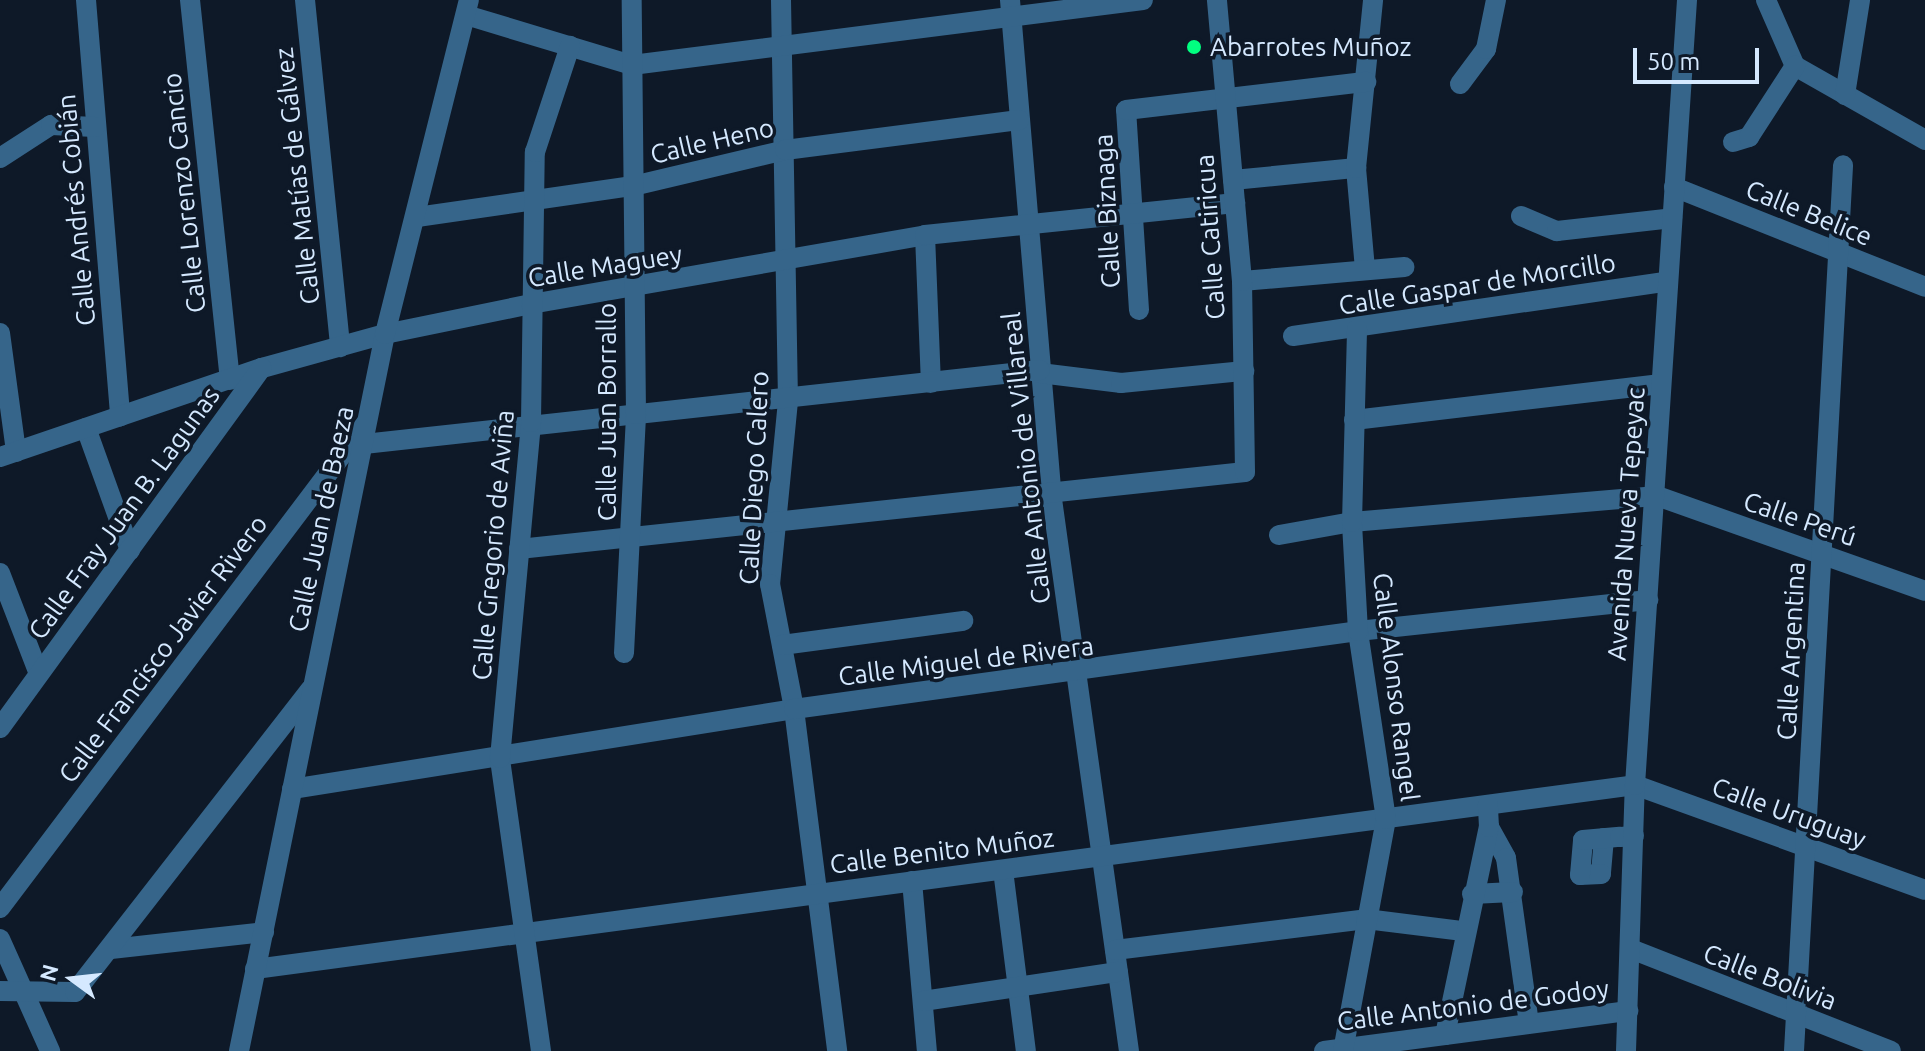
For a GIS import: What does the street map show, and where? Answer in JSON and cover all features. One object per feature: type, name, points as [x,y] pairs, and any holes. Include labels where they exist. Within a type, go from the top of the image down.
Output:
[{"type":"street","name":"Calle Andrés Cobián","points":[[86,0],[120,417]]},
{"type":"street","name":"Calle Lorenzo Cancio","points":[[190,0],[230,380]]},
{"type":"street","name":"Calle Matías de Gálvez","points":[[305,0],[340,347]]},
{"type":"street","name":"Calle Juan Borrallo","points":[[624,653],[636,414],[632,0]]},
{"type":"street","name":"Calle Diego Calero","points":[[781,0],[788,401],[779,522],[770,584],[794,709],[837,1051]]},
{"type":"street","points":[[468,8],[570,46],[632,65],[780,46],[1011,9],[1143,0]]},
{"type":"street","name":"Calle Catiricua","points":[[1051,492],[1245,472],[1242,281],[1217,0]]},
{"type":"street","points":[[1365,269],[1356,168],[1373,0]]},
{"type":"street","points":[[1460,84],[1486,49],[1496,0]]},
{"type":"street","name":"Avenida Nueva Tepeyac","points":[[1626,1051],[1635,785],[1657,496],[1661,384],[1687,0]]},
{"type":"street","points":[[1766,0],[1795,66],[1925,140]]},
{"type":"street","points":[[1845,95],[1860,0]]},
{"type":"street","name":"Calle Juan de Baeza","points":[[239,1051],[385,334],[468,8]]},
{"type":"street","name":"Calle Antonio de Villareal","points":[[1011,9],[1051,492],[1129,1051]]},
{"type":"street","name":"Calle Gregorio de Aviña","points":[[541,1051],[500,758],[531,422],[531,204],[535,152],[570,46]]},
{"type":"street","points":[[1733,142],[1749,137],[1795,66]]},
{"type":"street","points":[[1225,95],[1366,82]]},
{"type":"street","name":"Calle Biznaga","points":[[1139,310],[1126,110],[1225,95]]},
{"type":"street","name":"Calle Heno","points":[[417,217],[531,204],[633,186],[785,150],[1019,120]]},
{"type":"street","points":[[0,158],[51,125],[95,127]]},
{"type":"street","name":"Calle Argentina","points":[[1794,1051],[1843,165]]},
{"type":"street","points":[[1233,180],[1356,168]]},
{"type":"street","name":"Calle Belice","points":[[1674,187],[1925,287]]},
{"type":"street","name":"Calle Maguey","points":[[8,454],[262,368],[385,334],[531,304],[925,235],[1235,203]]},
{"type":"street","points":[[1521,216],[1557,231],[1672,218]]},
{"type":"street","points":[[925,235],[931,383]]},
{"type":"street","points":[[1242,281],[1404,267]]},
{"type":"street","name":"Calle Gaspar de Morcillo","points":[[1293,336],[1668,281]]},
{"type":"street","name":"Calle Alonso Rangel","points":[[1337,1050],[1386,819],[1358,631],[1352,522],[1357,329]]},
{"type":"street","points":[[0,333],[8,454]]},
{"type":"street","name":"Calle Fray Juan B. Lagunas","points":[[0,728],[262,368]]},
{"type":"street","points":[[364,444],[531,422],[788,401],[1040,372],[1121,383],[1244,371]]},
{"type":"street","points":[[1354,420],[1661,384]]},
{"type":"street","name":"Calle Francisco Javier Rivero","points":[[0,908],[368,421]]},
{"type":"street","points":[[86,428],[130,550]]},
{"type":"street","points":[[519,549],[1051,492]]},
{"type":"street","points":[[1279,535],[1352,522],[1657,496]]},
{"type":"street","name":"Calle Perú","points":[[1657,496],[1925,591]]},
{"type":"street","points":[[0,573],[39,674]]},
{"type":"street","name":"Calle Miguel de Rivera","points":[[292,789],[794,709],[1077,673],[1358,631],[1648,600]]},
{"type":"street","points":[[782,645],[963,621]]},
{"type":"street","points":[[0,991],[75,992],[313,686]]},
{"type":"street","name":"Calle Uruguay","points":[[1635,785],[1925,890]]},
{"type":"street","name":"Calle Benito Muñoz","points":[[255,969],[1635,785]]},
{"type":"street","points":[[1445,1035],[1463,931],[1489,827],[1488,805]]},
{"type":"street","points":[[1489,827],[1506,858],[1513,892],[1529,1023]]},
{"type":"street","points":[[1604,838],[1634,836]]},
{"type":"street","points":[[1003,870],[1026,1051]]},
{"type":"street","points":[[912,881],[927,1051]]},
{"type":"street","points":[[1472,894],[1513,892]]},
{"type":"street","points":[[1115,950],[1366,919],[1463,931]]},
{"type":"street","points":[[111,949],[264,932]]},
{"type":"street","points":[[0,939],[25,990],[46,1048]]},
{"type":"street","name":"Calle Bolivia","points":[[1631,949],[1795,1016],[1891,1051]]},
{"type":"street","points":[[923,1001],[1118,972]]},
{"type":"street","name":"Calle Antonio de Godoy","points":[[1337,1050],[1628,1011]]},
{"type":"street","points":[[1484,1051],[1487,1029]]},
{"type":"place","name":"Abarrotes Muñoz","points":[[1194,47]]}]
